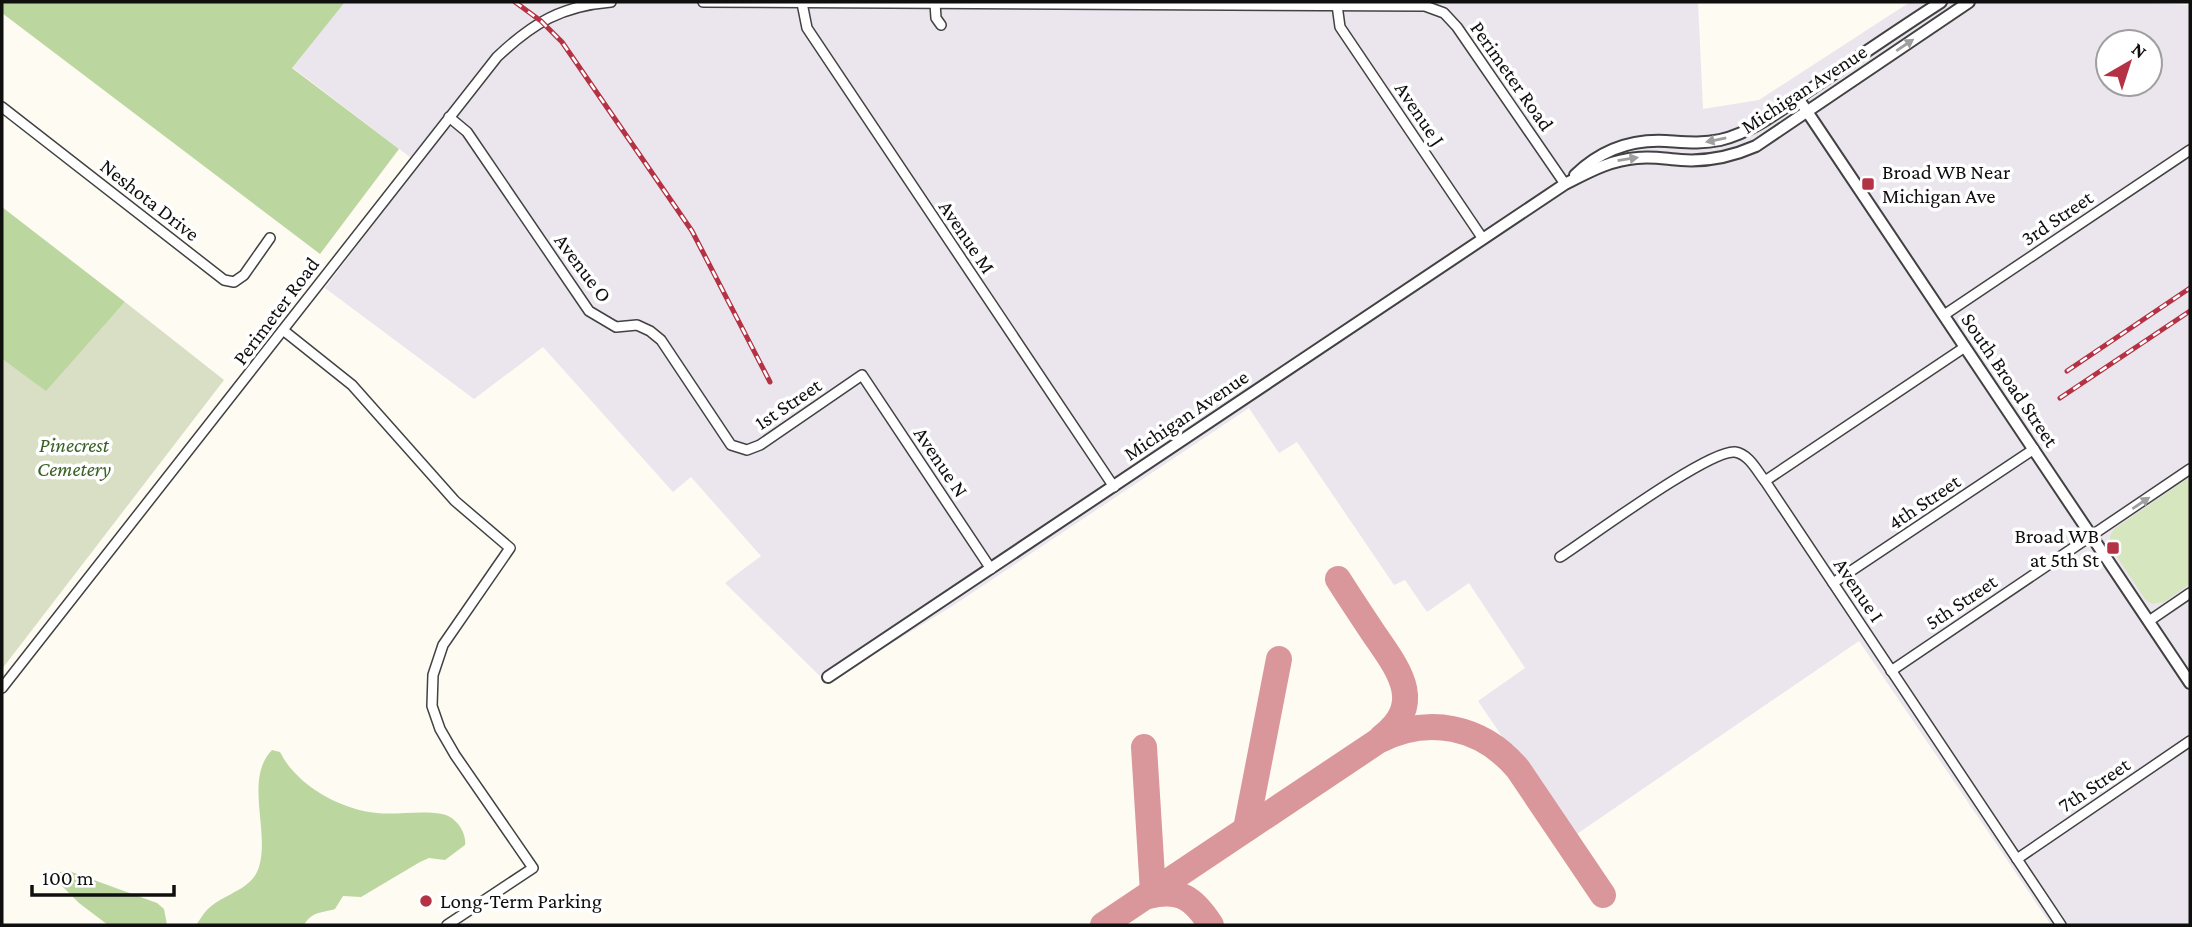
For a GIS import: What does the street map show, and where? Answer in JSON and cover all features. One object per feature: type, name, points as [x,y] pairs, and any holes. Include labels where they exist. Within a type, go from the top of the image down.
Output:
[{"type":"street","name":"Perimeter Road","points":[[2,688],[496,57],[526,31],[561,11],[611,2]]},
{"type":"street","name":"Perimeter Road","points":[[703,2],[1412,5],[1432,8],[1444,13],[1465,38],[1565,184]]},
{"type":"street","name":"Michigan Avenue","points":[[1565,184],[1586,164],[1617,146],[1639,141],[1700,143],[1719,140],[1754,126],[1941,2]]},
{"type":"street","name":"Michigan Avenue","points":[[828,677],[1565,184],[1605,164],[1621,160],[1639,157],[1680,160],[1723,158],[1756,146],[1969,2]]},
{"type":"street","name":"Avenue M","points":[[802,3],[807,28],[1114,487]]},
{"type":"street","points":[[935,4],[936,18],[941,25]]},
{"type":"street","name":"Avenue J","points":[[1337,5],[1340,27],[1483,239]]},
{"type":"street","name":"South Broad Street","points":[[1798,98],[2190,683]]},
{"type":"street","name":"Neshota Drive","points":[[2,107],[224,280],[234,282],[244,275],[270,238]]},
{"type":"street","name":"Avenue O","points":[[449,117],[467,132],[589,311],[617,327],[637,325],[661,340],[723,437],[731,445]]},
{"type":"street","name":"3rd Street","points":[[1944,315],[2190,150]]},
{"type":"street","points":[[283,330],[352,385],[455,501],[510,548],[443,645],[433,676],[432,706],[440,729],[455,755],[533,868],[447,925]]},
{"type":"street","points":[[1765,481],[1965,346]]},
{"type":"street","name":"1st Street","points":[[731,445],[747,450],[760,445],[862,375]]},
{"type":"street","name":"Avenue N","points":[[862,375],[991,569]]},
{"type":"street","name":"4th Street","points":[[1833,583],[2034,449]]},
{"type":"street","name":"Avenue I","points":[[1560,557],[1699,465],[1725,453],[1732,452],[1746,457],[1765,481],[2062,925]]},
{"type":"street","name":"5th Street","points":[[1891,671],[2190,469]]},
{"type":"street","points":[[2149,621],[2190,593]]},
{"type":"street","name":"7th Street","points":[[2017,859],[2190,741]]},
{"type":"shaded area","points":[[345,2],[1698,2],[1703,109],[1759,100],[1910,2],[2133,2],[2190,5],[2190,925],[2051,925],[1859,641],[1571,838],[1478,701],[1525,668],[1469,583],[1427,612],[1405,580],[1394,585],[1297,442],[1279,453],[1249,408],[954,605],[827,683],[725,583],[761,556],[691,477],[673,492],[543,347],[474,399],[325,288],[419,164],[292,67]]},
{"type":"green space","points":[[2,2],[345,2],[292,68],[399,149],[320,254],[2,13]]},
{"type":"green space","points":[[2,207],[125,302],[46,392],[2,359]]},
{"type":"green space","name":"Pinecrest Cemetery","points":[[125,302],[224,380],[2,669],[2,359],[46,391]]},
{"type":"green space","points":[[2190,477],[2190,584],[2164,602],[2152,604],[2145,599],[2110,546],[2110,536],[2114,529]]},
{"type":"green space","points":[[272,750],[280,752],[287,764],[308,785],[349,807],[377,813],[426,812],[447,815],[456,821],[462,830],[465,845],[445,860],[429,858],[420,862],[361,897],[343,896],[335,909],[314,915],[304,925],[196,925],[215,903],[250,881],[259,867],[262,838],[258,790],[264,762]]},
{"type":"green space","points":[[69,871],[157,903],[164,909],[167,925],[108,925],[79,903],[57,881],[60,872]]},
{"type":"taxiway","points":[[1338,579],[1392,660],[1403,686],[1403,711],[1382,737]]},
{"type":"taxiway","points":[[1246,829],[1279,659]]},
{"type":"taxiway","points":[[1103,925],[1378,741],[1416,728],[1435,727],[1471,734],[1504,754],[1518,769],[1603,895]]},
{"type":"taxiway","points":[[1144,747],[1153,892]]},
{"type":"taxiway","points":[[1148,896],[1169,894],[1186,898],[1199,908],[1211,925]]},
{"type":"railway","points":[[515,2],[541,21],[562,42],[692,231],[770,382]]},
{"type":"railway","points":[[2067,371],[2190,288]]},
{"type":"railway","points":[[2060,398],[2190,311]]},
{"type":"place","name":"Broad WB Near Michigan Ave","points":[[1868,184]]},
{"type":"place","name":"Broad WB at 5th St","points":[[2113,548]]},
{"type":"place","name":"Long-Term Parking","points":[[426,901]]}]
